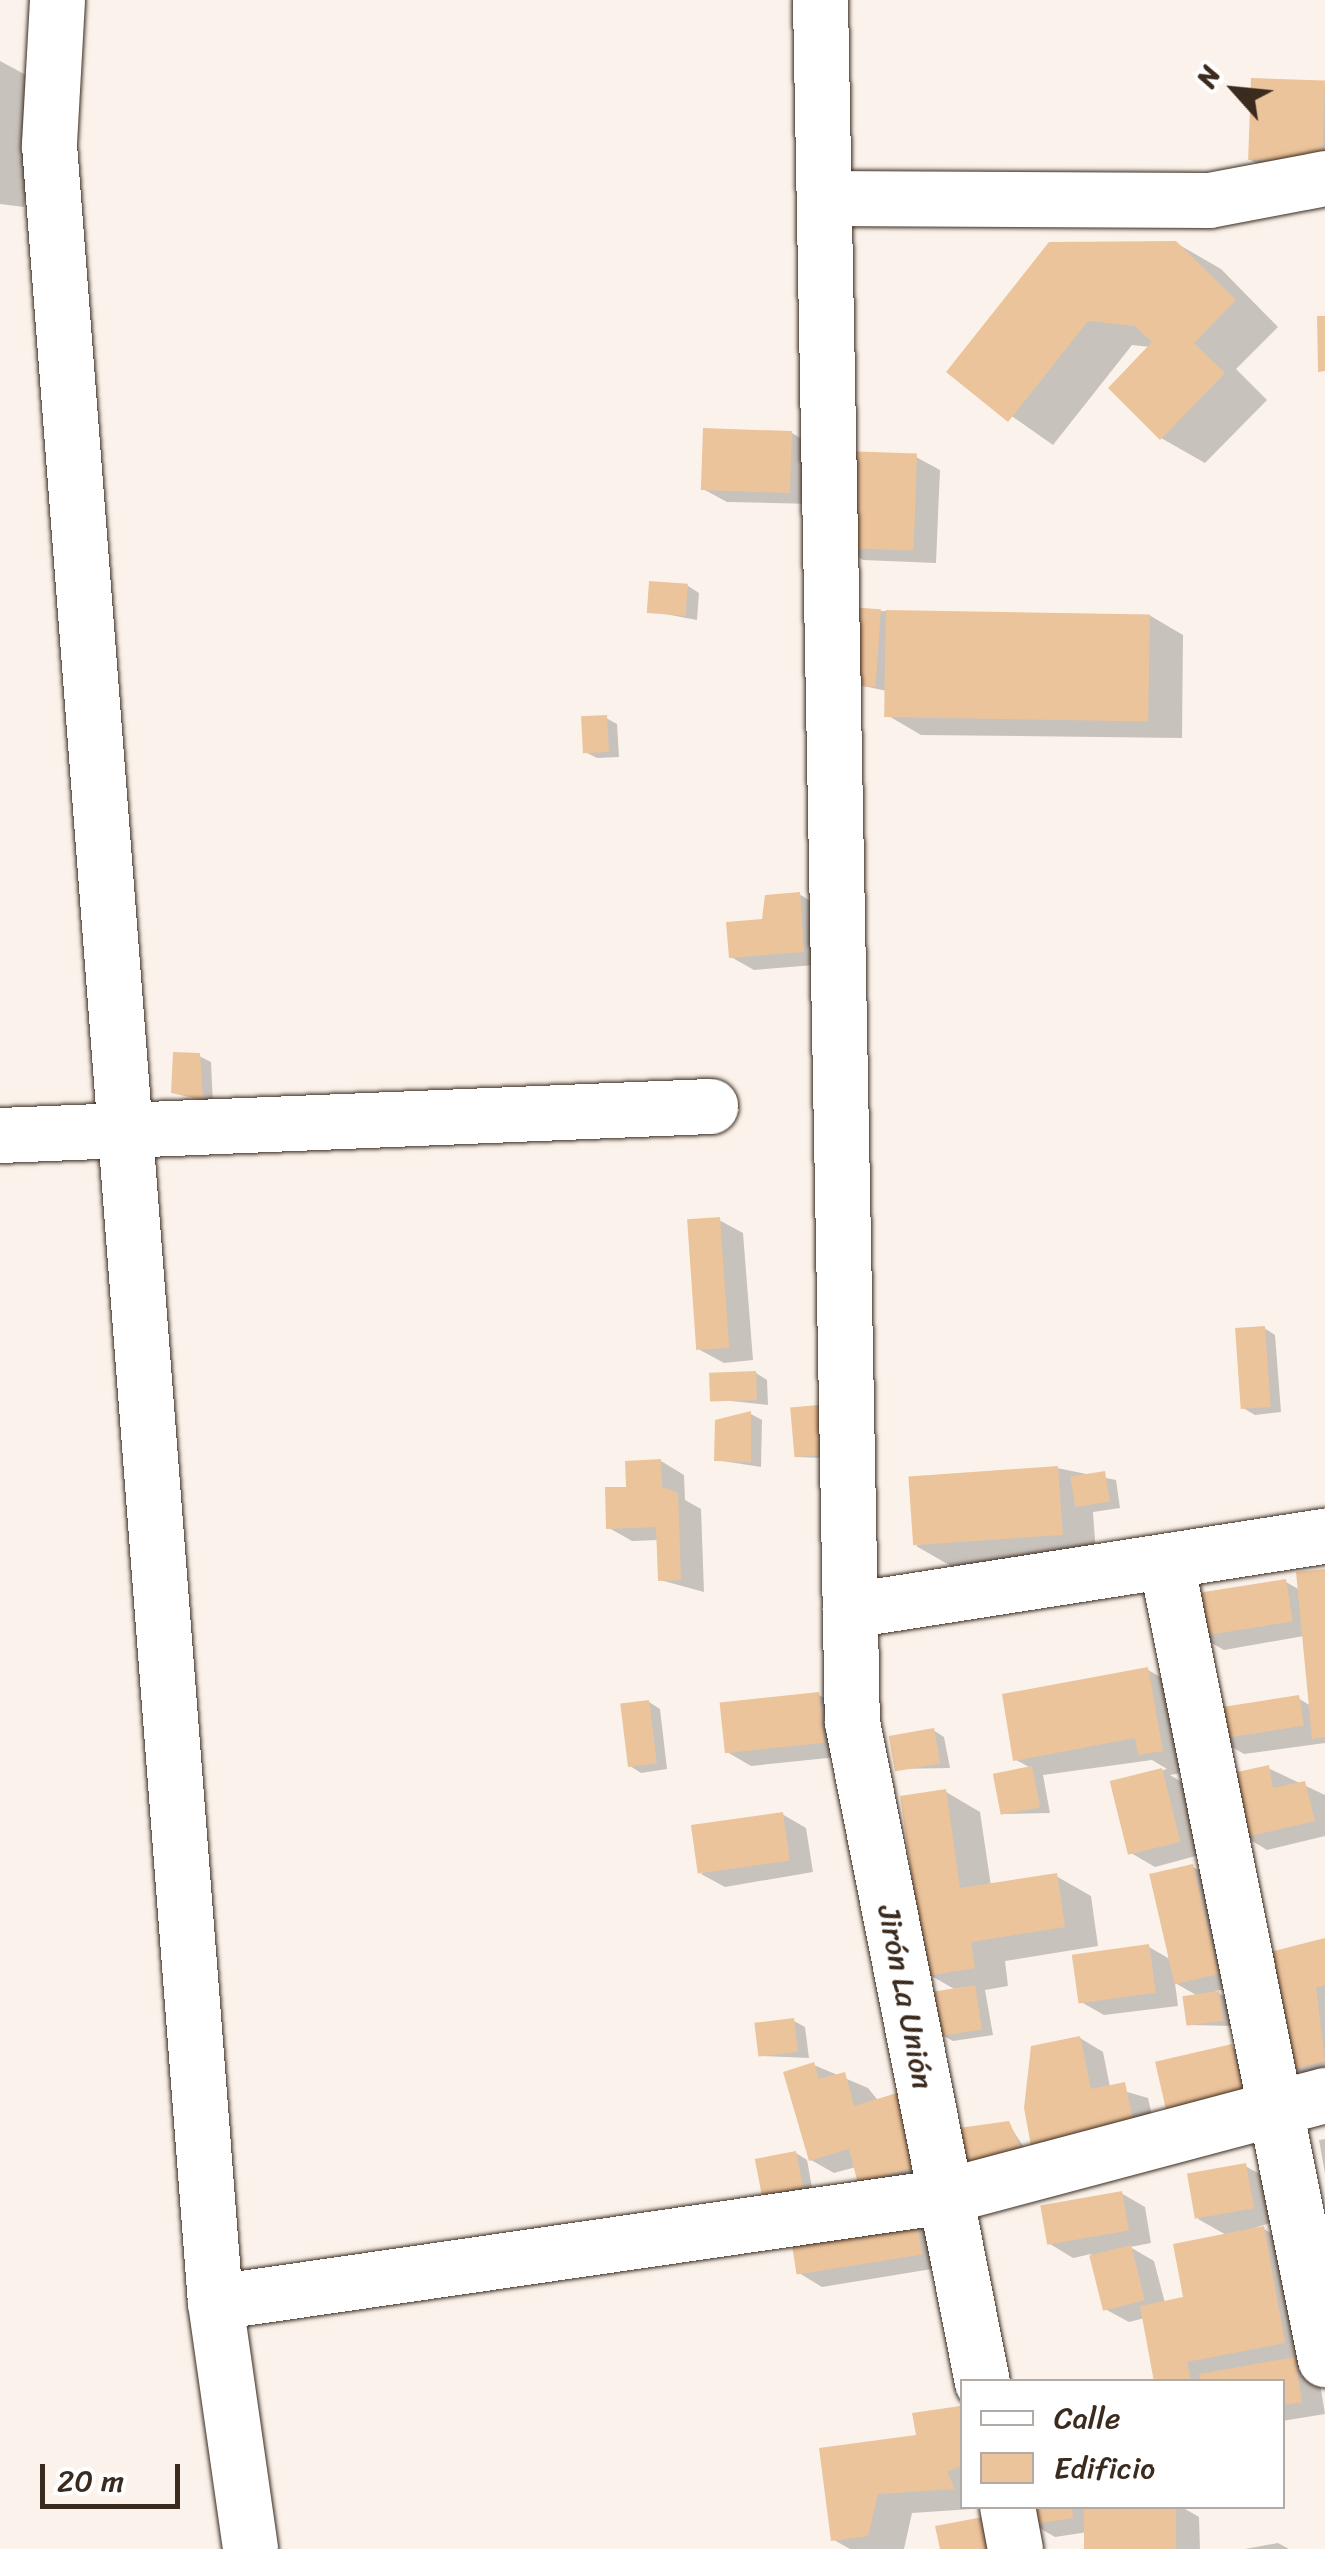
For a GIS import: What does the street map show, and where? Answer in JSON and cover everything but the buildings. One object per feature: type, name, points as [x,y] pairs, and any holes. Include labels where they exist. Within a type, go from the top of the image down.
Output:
[{"type":"street","points":[[57,0],[49,145],[129,1133],[215,2302],[250,2549]]},
{"type":"street","name":"Jirón La Unión","points":[[820,0],[852,1722],[981,2379]]},
{"type":"street","points":[[824,198],[1209,200],[1325,178]]},
{"type":"street","points":[[0,1136],[710,1106]]},
{"type":"street","points":[[850,1610],[1325,1536]]},
{"type":"street","points":[[1166,1562],[1300,2102],[1325,2359]]},
{"type":"street","points":[[215,2302],[945,2196],[1300,2102]]},
{"type":"street","points":[[1008,2509],[1016,2549]]}]
